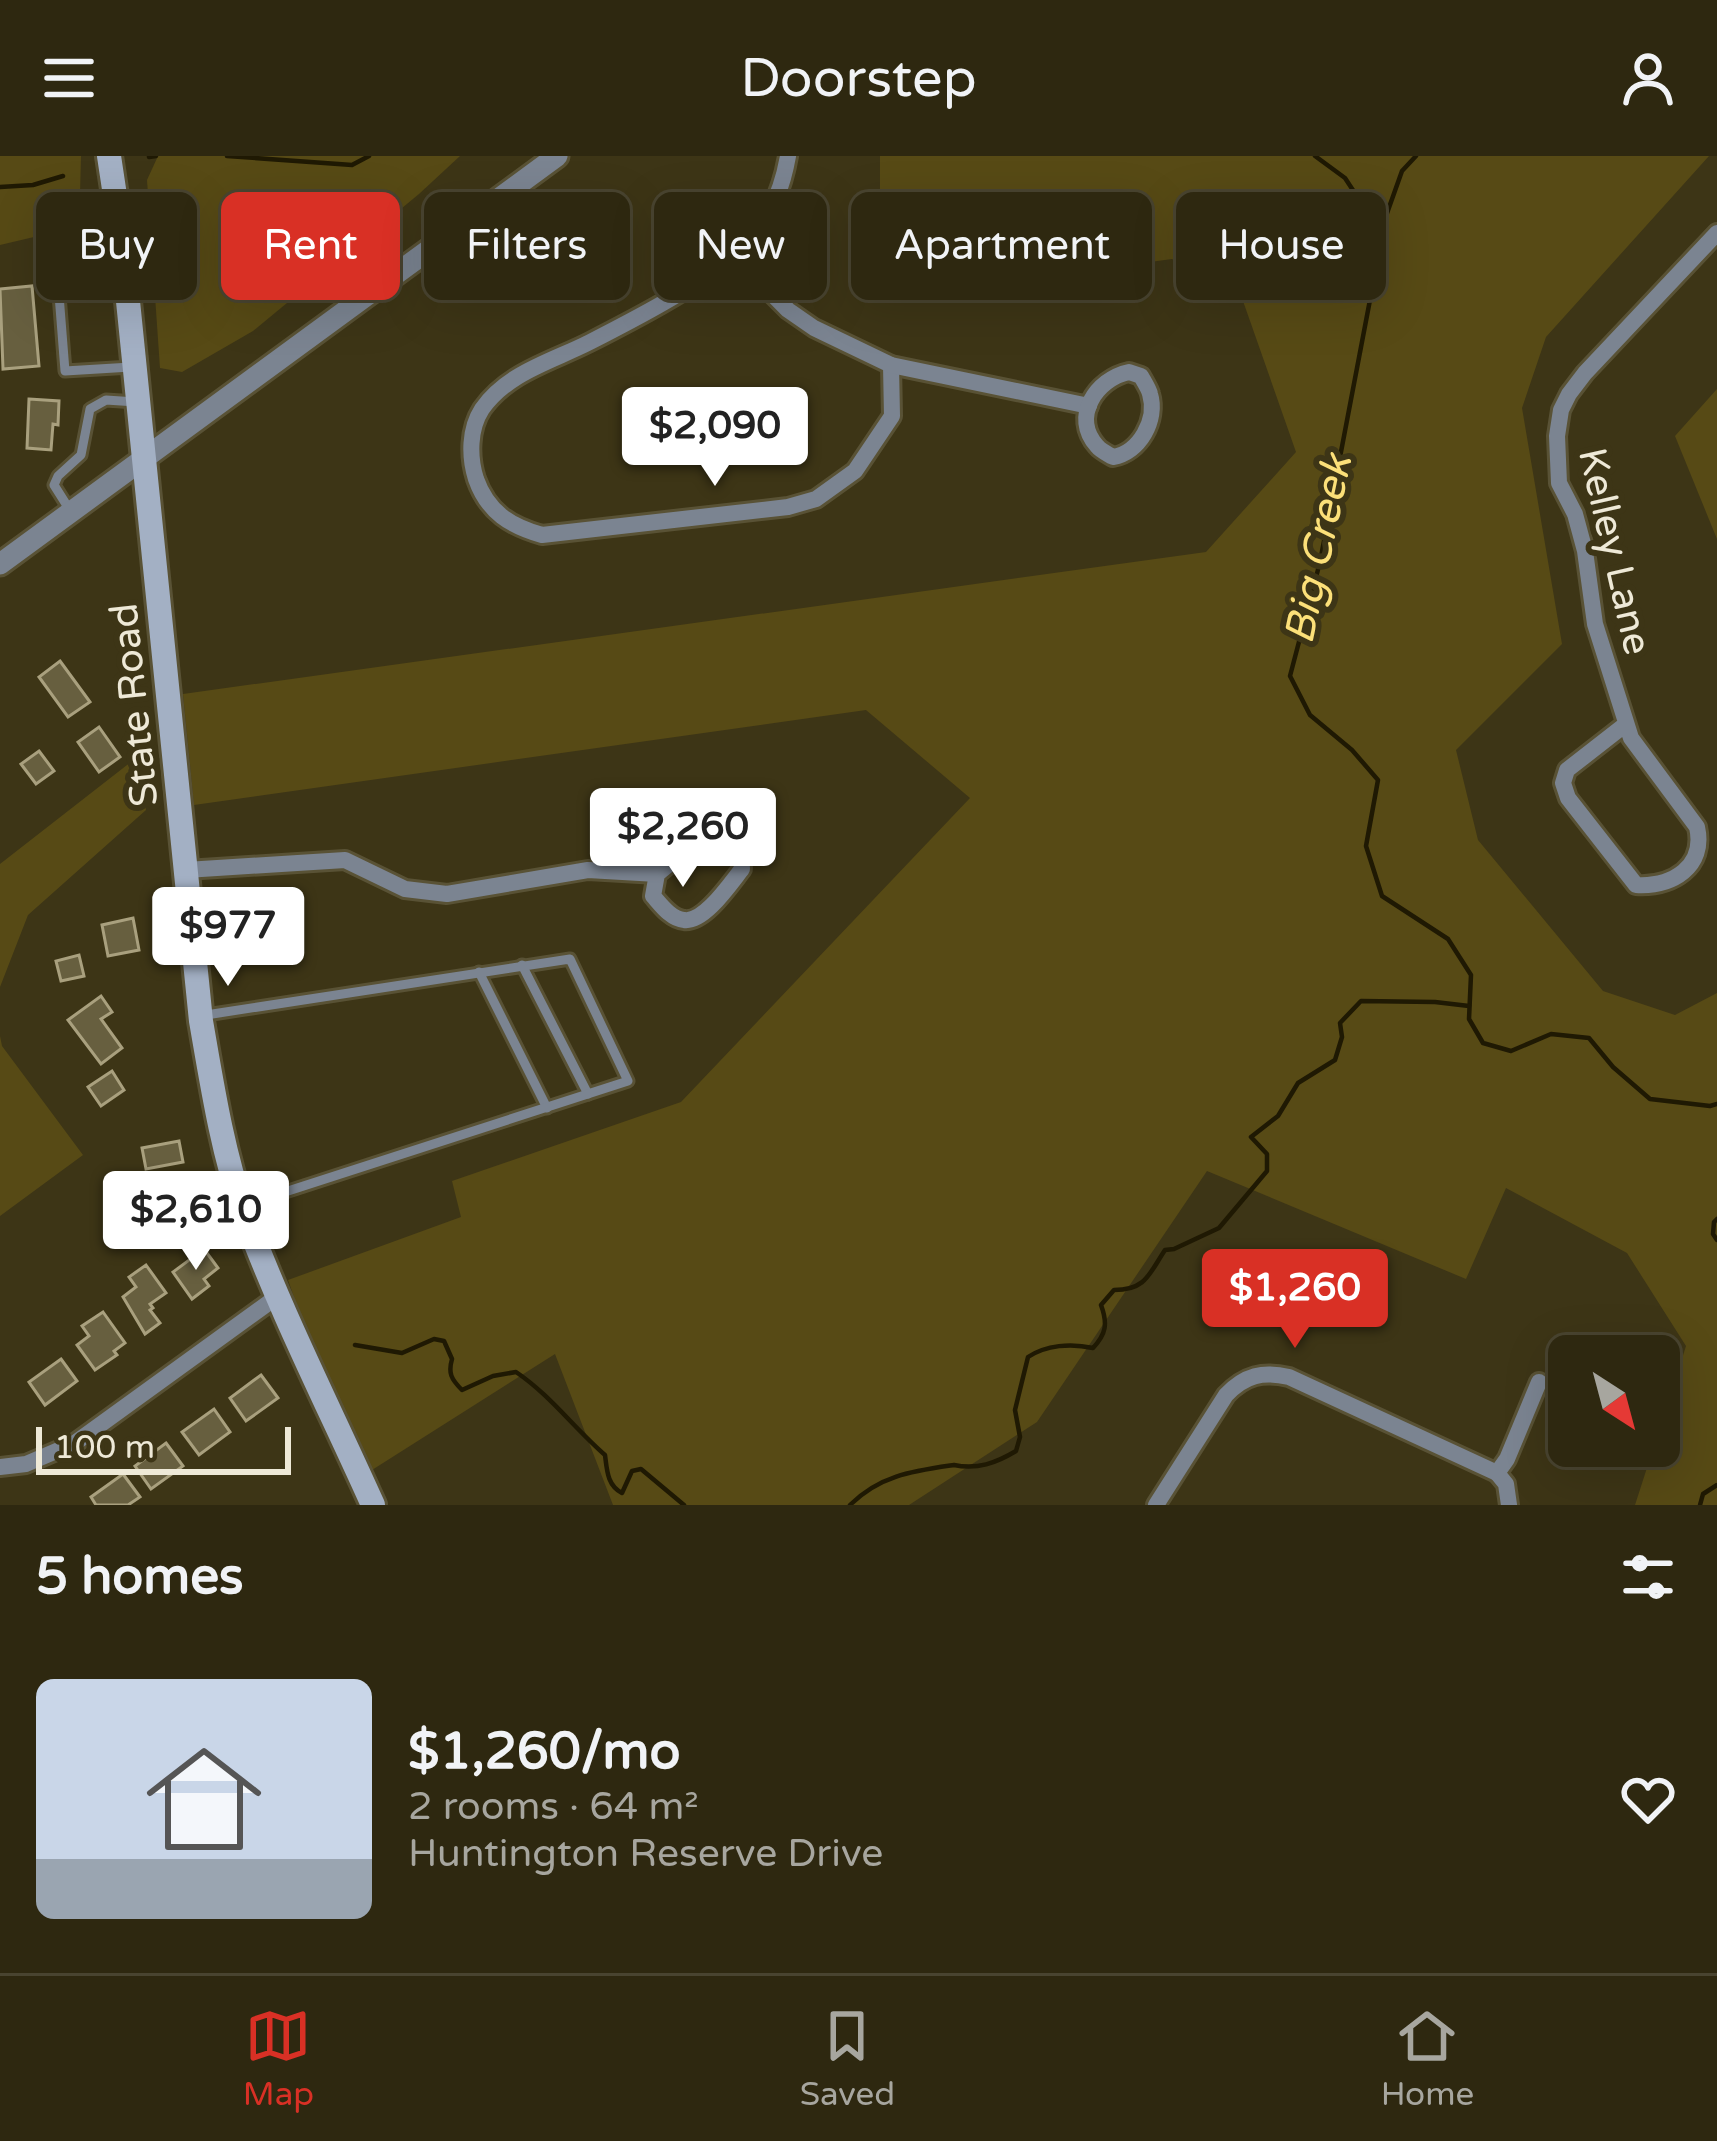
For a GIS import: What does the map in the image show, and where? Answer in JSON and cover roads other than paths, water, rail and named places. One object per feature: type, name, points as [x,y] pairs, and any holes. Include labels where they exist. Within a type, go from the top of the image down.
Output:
[{"type":"main road","name":"State Road","points":[[110,156],[114,192]]},
{"type":"main road","name":"State Road","points":[[126,300],[200,1016],[213,1090],[242,1206],[373,1505]]},
{"type":"street","points":[[0,564],[557,156]]},
{"type":"street","points":[[780,192],[788,156]]},
{"type":"street","name":"Kelley Lane","points":[[1626,724],[1568,770],[1563,783],[1568,798],[1636,885],[1655,886],[1678,877],[1701,844],[1697,827],[1631,738],[1626,724],[1595,624],[1575,514],[1559,483],[1557,436],[1569,394],[1585,373],[1717,233]]},
{"type":"street","points":[[664,300],[526,371],[481,411],[470,440],[475,475],[483,496],[511,526],[542,535],[788,508],[816,499],[855,471],[892,416],[891,365]]},
{"type":"street","points":[[778,300],[814,328],[891,365],[1089,406]]},
{"type":"street","points":[[1113,375],[1141,376],[1151,404],[1142,440],[1128,455],[1114,457],[1097,447],[1090,431],[1089,406],[1097,387],[1113,375]]},
{"type":"street","points":[[186,870],[345,860],[405,889],[447,894],[588,870],[657,874],[711,830],[729,832],[740,846],[742,869],[701,917],[684,921],[669,914],[652,896],[657,874]]},
{"type":"street","points":[[0,1467],[26,1464],[75,1443],[278,1296]]},
{"type":"street","points":[[1156,1505],[1226,1395],[1252,1375],[1270,1372],[1497,1473],[1506,1484],[1509,1505]]},
{"type":"street","points":[[1497,1473],[1507,1460],[1539,1382]]},
{"type":"lane","points":[[59,300],[65,371],[134,367]]},
{"type":"lane","points":[[71,512],[54,485],[81,454],[90,410],[106,400],[136,401]]},
{"type":"lane","points":[[200,1016],[570,959],[628,1081],[242,1206]]},
{"type":"lane","points":[[522,965],[588,1094]]},
{"type":"lane","points":[[479,972],[547,1108]]},
{"type":"waterway","points":[[149,157],[156,156]]},
{"type":"waterway","points":[[227,156],[352,165],[369,156]]},
{"type":"waterway","points":[[1315,156],[1345,178],[1354,192]]},
{"type":"waterway","name":"Big Creek","points":[[1416,156],[1402,171],[1386,216],[1320,562],[1290,676],[1310,715],[1352,750],[1378,780],[1366,846],[1382,896],[1448,939],[1471,975],[1469,1019],[1483,1043],[1511,1051],[1551,1034],[1589,1038],[1650,1099],[1717,1104]]},
{"type":"waterway","points":[[0,187],[33,185],[63,176]]},
{"type":"waterway","points":[[850,1505],[898,1476],[986,1464],[1016,1451],[1020,1437],[1015,1410],[1028,1357],[1059,1346],[1093,1348],[1104,1328],[1101,1305],[1114,1290],[1140,1284],[1165,1250],[1219,1228],[1267,1171],[1267,1154],[1251,1137],[1278,1116],[1298,1083],[1335,1060],[1342,1037],[1340,1023],[1361,1001],[1469,1006]]},
{"type":"waterway","points":[[1717,1219],[1713,1234],[1717,1240]]},
{"type":"waterway","points":[[355,1345],[402,1353],[434,1339],[444,1341],[452,1359],[451,1376],[462,1390],[516,1372],[605,1455],[617,1490],[622,1493],[632,1471],[641,1469],[684,1505]]},
{"type":"waterway","points":[[1700,1505],[1703,1494],[1717,1485]]}]
